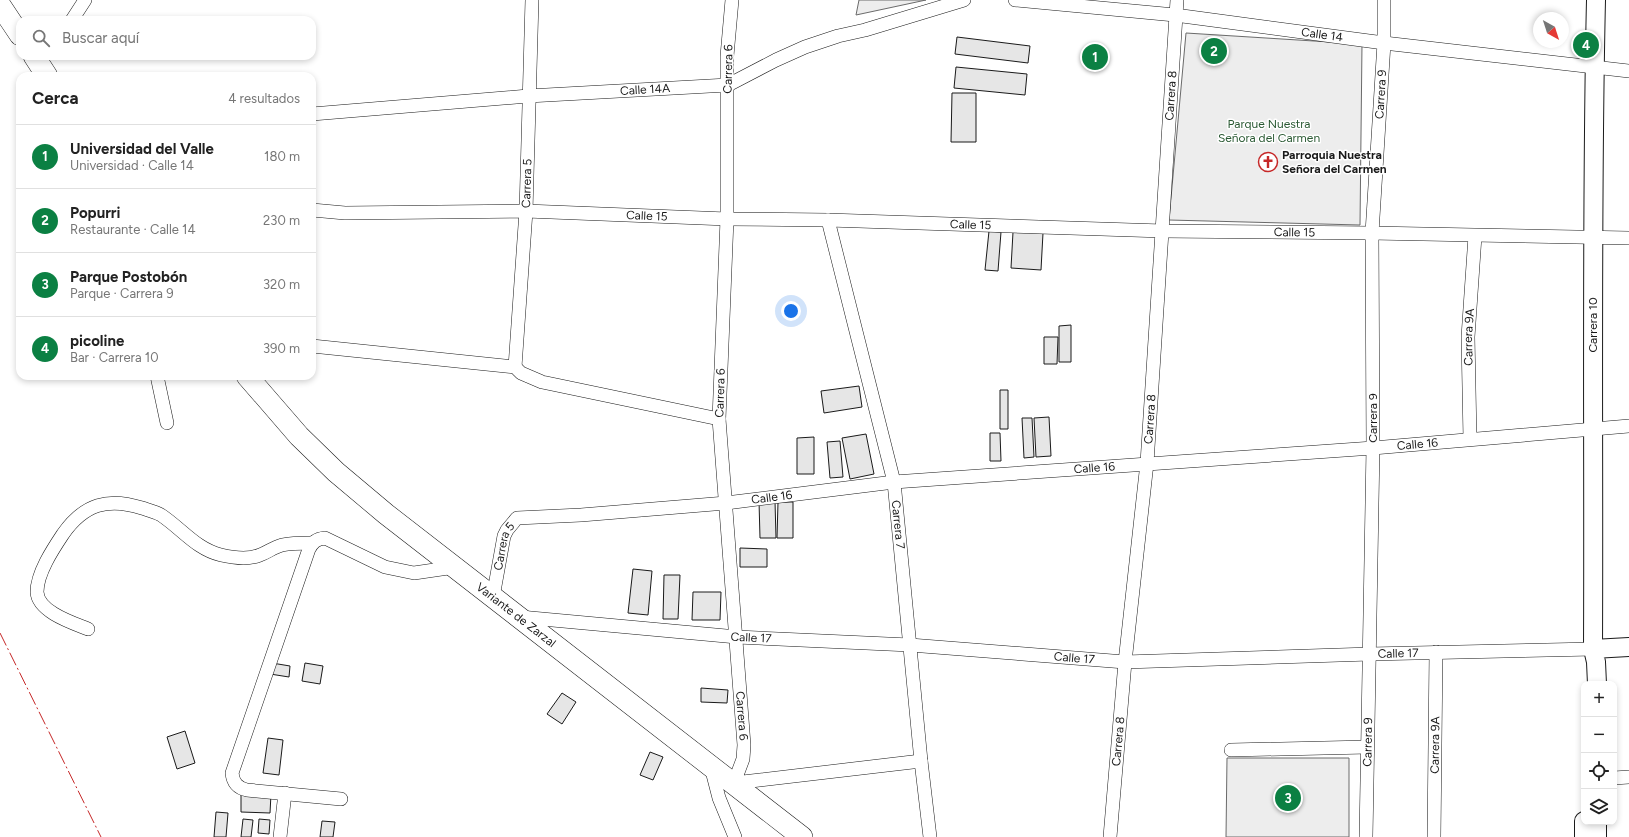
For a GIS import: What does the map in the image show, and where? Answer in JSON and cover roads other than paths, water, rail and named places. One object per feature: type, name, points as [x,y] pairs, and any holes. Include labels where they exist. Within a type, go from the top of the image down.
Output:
[{"type":"main road","points":[[0,5],[16,29]]},
{"type":"main road","name":"Variante de Zarzal","points":[[250,380],[299,436],[336,472],[493,597],[802,837]]},
{"type":"street","points":[[75,16],[85,0]]},
{"type":"street","name":"Carrera 5","points":[[515,367],[526,211],[528,96],[532,0]]},
{"type":"street","name":"Carrera 6","points":[[732,0],[727,56],[727,219],[719,419],[744,745],[743,759],[734,783]]},
{"type":"street","name":"Calle 14A","points":[[316,114],[528,96],[728,85],[805,47],[964,0]]},
{"type":"street","name":"Calle 14","points":[[1015,0],[1175,15],[1594,68],[1629,71]]},
{"type":"street","name":"Carrera 8","points":[[1110,837],[1125,662],[1147,463],[1177,0]]},
{"type":"street","name":"Carrera 9","points":[[1366,837],[1373,448],[1372,233],[1384,42],[1384,0]]},
{"type":"street","name":"Carrera 10","points":[[1596,0],[1592,237],[1594,428],[1593,649],[1596,662],[1597,681]]},
{"type":"street","name":"Calle 15","points":[[316,210],[345,214],[526,211],[727,219],[828,220],[1163,231],[1629,238]]},
{"type":"street","name":"Carrera 7","points":[[828,220],[894,482],[920,762],[930,837]]},
{"type":"street","name":"Carrera 9A","points":[[1470,439],[1468,337],[1476,236]]},
{"type":"street","points":[[316,346],[515,367],[521,373],[542,382],[719,419]]},
{"type":"street","points":[[158,380],[167,423]]},
{"type":"street","name":"Calle 16","points":[[560,516],[726,503],[894,482],[1373,448],[1629,426]]},
{"type":"street","points":[[88,629],[61,618],[51,612],[41,603],[37,593],[39,580],[52,552],[68,528],[83,514],[101,503],[115,502],[132,505],[160,515],[204,550],[236,558],[253,558],[284,545],[312,543],[319,539],[325,538],[385,567],[414,573],[455,567]]},
{"type":"street","name":"Carrera 5","points":[[493,597],[504,536],[511,524],[518,518],[560,516]]},
{"type":"street","points":[[312,543],[232,773],[235,783],[240,788],[341,799]]},
{"type":"street","name":"Calle 17","points":[[520,617],[736,637],[910,645],[1125,662],[1629,647]]},
{"type":"street","name":"Carrera 10","points":[[1586,681],[1586,661],[1593,649]]},
{"type":"street","name":"Carrera 9A","points":[[1434,837],[1436,652]]},
{"type":"street","points":[[1231,750],[1367,747]]},
{"type":"street","points":[[734,783],[920,762]]},
{"type":"street","points":[[711,765],[719,798],[735,837]]},
{"type":"street","points":[[1617,778],[1629,778]]},
{"type":"street","points":[[280,837],[285,793]]},
{"type":"street","points":[[1584,825],[1584,837]]},
{"type":"street","points":[[1597,825],[1597,837]]},
{"type":"place","name":"picoline","points":[[1586,45]]},
{"type":"place","name":"Popurri","points":[[1214,51]]},
{"type":"place","name":"Universidad del Valle","points":[[1095,57]]},
{"type":"place","name":"Parroquia Nuestra Señora del Carmen","points":[[1268,162]]},
{"type":"place","name":"Parque Postobón","points":[[1288,798]]},
{"type":"park label","name":"Parque Nuestra Señora del Carmen","points":[[1269,131]]}]
